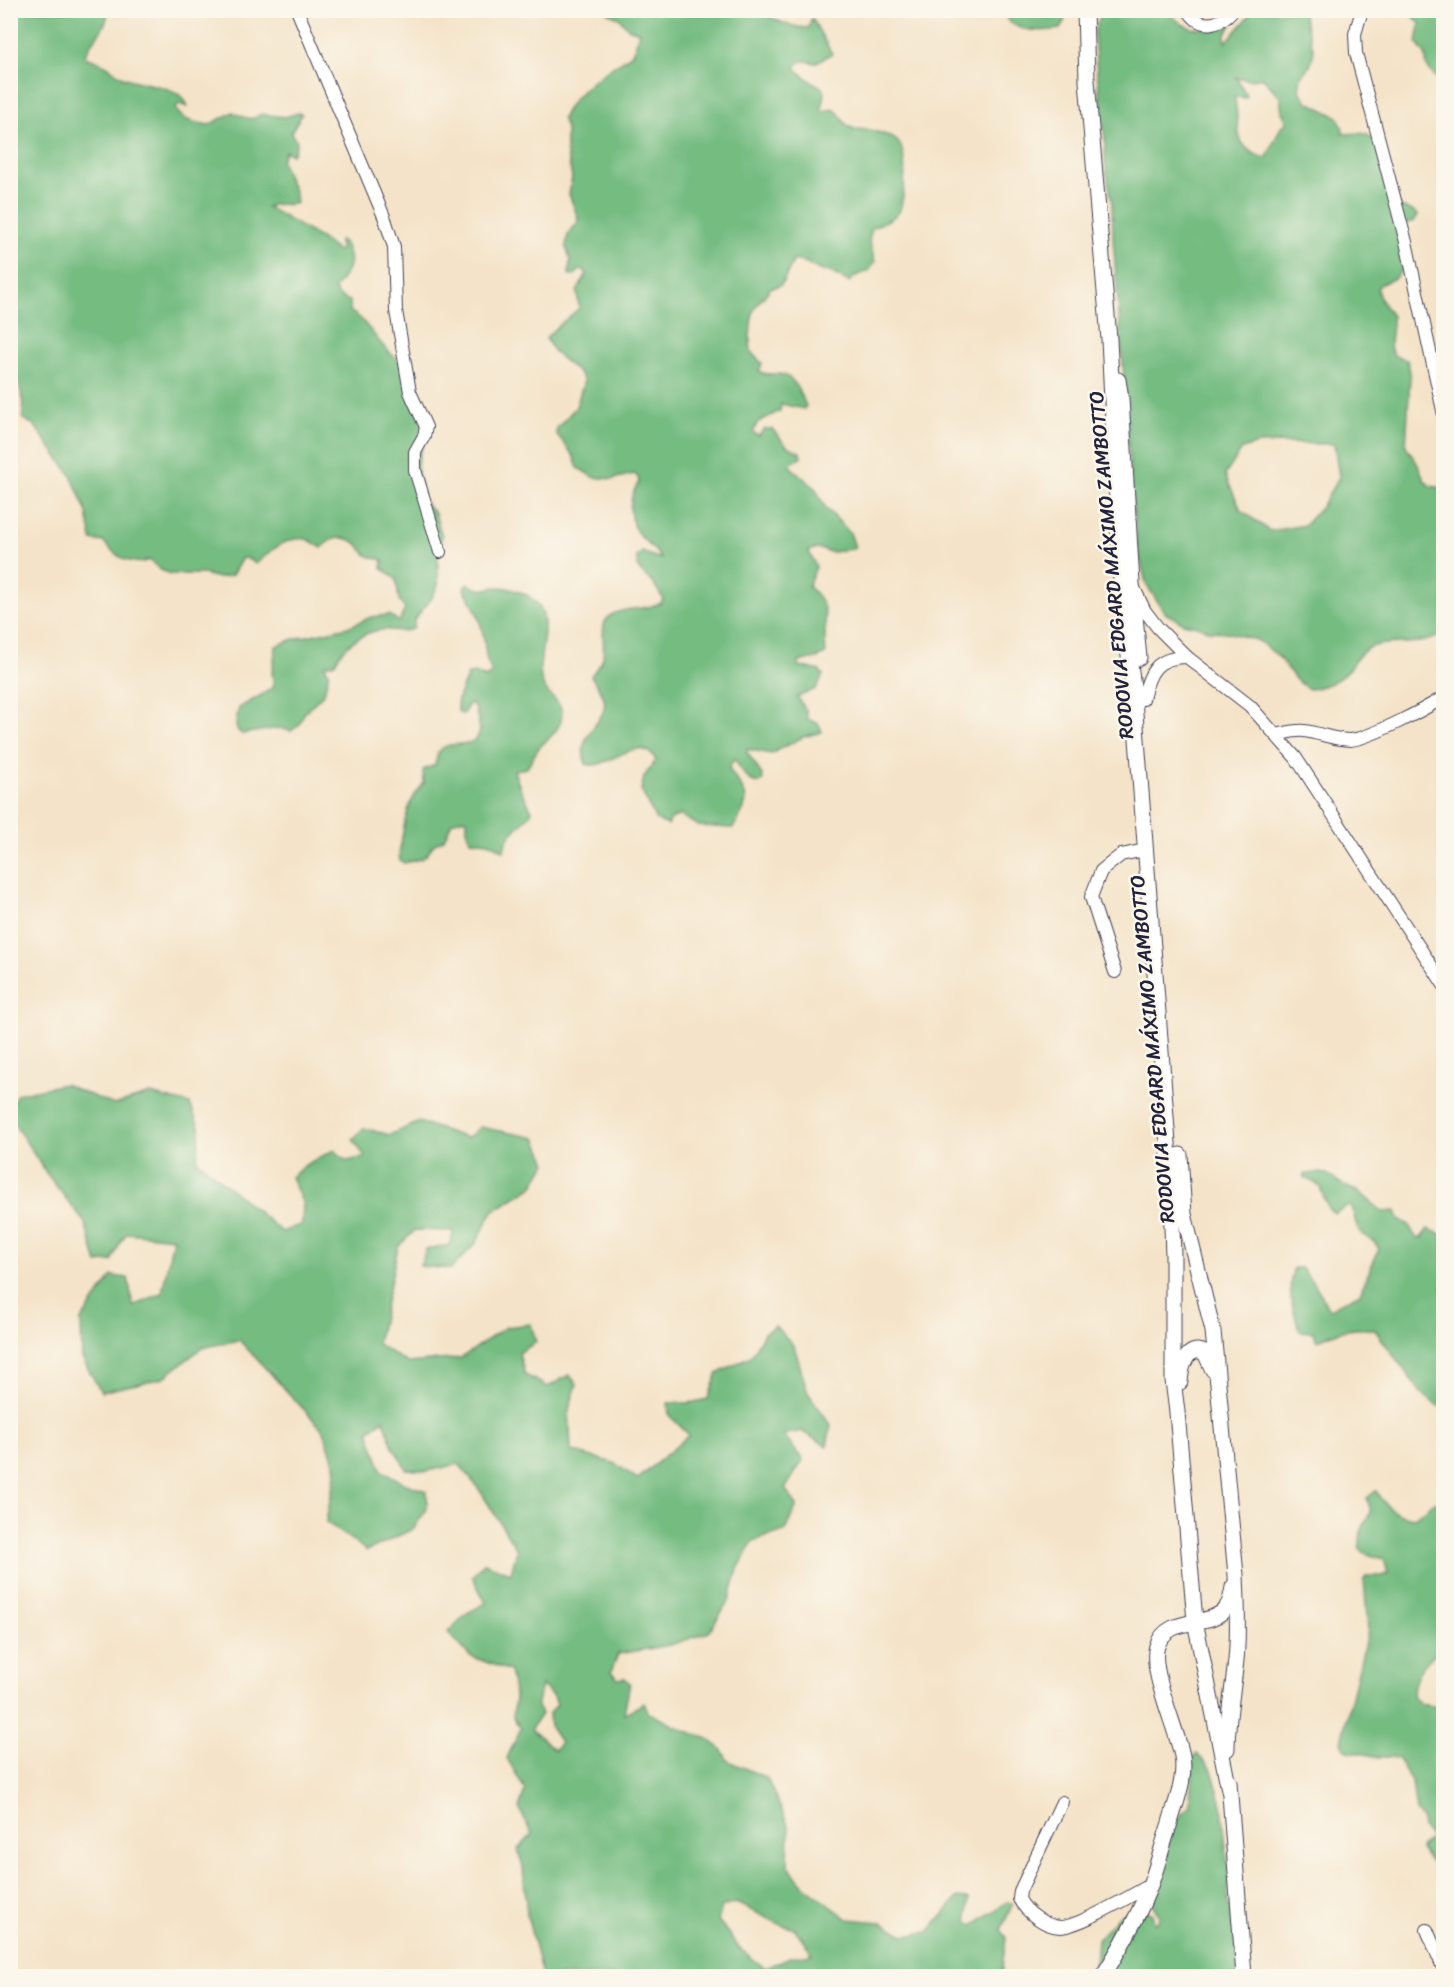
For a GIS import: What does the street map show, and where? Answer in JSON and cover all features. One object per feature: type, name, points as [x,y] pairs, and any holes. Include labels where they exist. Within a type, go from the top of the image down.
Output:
[{"type":"main road","points":[[1080,10],[1086,28]]},
{"type":"main road","name":"RODOVIA EDGARD MÁXIMO ZAMBOTTO","points":[[1085,10],[1088,81],[1109,339],[1122,602],[1133,687],[1170,1169],[1173,1380],[1195,1621],[1229,1790]]},
{"type":"main road","name":"RODOVIA EDGARD MÁXIMO ZAMBOTTO","points":[[1109,339],[1122,398],[1132,584],[1184,1214],[1213,1331],[1236,1575],[1238,1609],[1236,1659],[1227,1734],[1229,1790],[1244,1977]]},
{"type":"main road","points":[[1177,1412],[1184,1362],[1187,1356],[1194,1352],[1200,1351],[1209,1358],[1218,1393]]},
{"type":"main road","points":[[1175,1627],[1209,1618],[1224,1611],[1230,1599],[1236,1575]]},
{"type":"main road","points":[[1103,1977],[1129,1933],[1150,1885],[1178,1796],[1183,1770],[1179,1744],[1156,1659],[1156,1648],[1161,1638],[1175,1627],[1193,1604]]},
{"type":"main road","points":[[1175,1627],[1188,1634],[1199,1645]]},
{"type":"street","points":[[297,10],[394,247],[396,311],[407,376],[410,392],[426,427],[415,452],[415,470],[440,552]]},
{"type":"street","points":[[1188,10],[1198,22],[1209,24],[1219,22],[1233,10]]},
{"type":"street","points":[[1362,10],[1355,34],[1356,53],[1406,242],[1443,416]]},
{"type":"street","points":[[1132,584],[1151,619],[1187,657],[1250,706],[1296,758],[1443,985]]},
{"type":"street","points":[[1143,699],[1147,679],[1158,665],[1166,660],[1187,657]]},
{"type":"street","points":[[1276,735],[1303,731],[1352,740],[1425,708],[1443,697]]},
{"type":"street","points":[[1114,972],[1091,897],[1101,871],[1121,855],[1145,850]]},
{"type":"street","points":[[1062,1802],[1020,1891],[1018,1899],[1023,1906],[1043,1922],[1061,1927],[1078,1922],[1150,1885]]},
{"type":"street","points":[[1427,1930],[1443,1970]]},
{"type":"green space","points":[[694,10],[718,13],[760,10],[780,22],[803,28],[808,28],[812,18],[832,54],[815,63],[801,62],[795,68],[823,88],[825,94],[821,109],[838,112],[844,122],[852,128],[873,131],[896,140],[903,153],[904,163],[904,186],[899,212],[891,219],[872,228],[869,240],[875,262],[870,269],[855,276],[849,282],[828,271],[821,271],[807,263],[794,260],[781,285],[770,288],[756,306],[753,315],[751,349],[762,363],[759,372],[784,375],[789,378],[793,381],[806,406],[804,409],[781,404],[780,411],[758,422],[753,432],[758,436],[765,429],[772,429],[787,446],[800,452],[801,458],[791,463],[790,466],[815,488],[825,507],[850,533],[855,547],[833,552],[819,549],[809,551],[816,567],[808,587],[816,594],[824,609],[826,653],[798,663],[799,666],[820,671],[823,675],[816,689],[797,697],[806,710],[807,719],[819,724],[822,732],[803,737],[771,754],[747,749],[762,775],[763,781],[760,783],[748,779],[733,760],[729,769],[746,798],[743,810],[733,828],[698,826],[680,815],[671,819],[668,825],[656,820],[641,790],[644,777],[656,760],[649,752],[640,749],[631,750],[603,763],[586,764],[583,752],[585,743],[588,734],[603,713],[605,705],[602,693],[591,676],[602,660],[604,624],[611,615],[617,612],[661,603],[663,598],[653,583],[640,571],[637,556],[642,552],[661,559],[637,532],[631,518],[632,496],[639,482],[638,477],[634,474],[612,479],[593,477],[578,468],[573,455],[556,433],[557,428],[576,407],[584,381],[580,374],[554,352],[546,338],[579,308],[577,292],[587,273],[582,269],[573,276],[569,274],[567,239],[569,232],[577,224],[578,218],[569,194],[572,177],[566,150],[566,129],[562,119],[571,103],[583,90],[631,54],[639,32],[628,28],[620,19],[606,11]]},
{"type":"green space","points":[[11,11],[108,11],[101,31],[89,46],[85,57],[109,67],[130,80],[159,86],[178,94],[188,107],[179,104],[175,108],[178,113],[190,121],[209,125],[233,112],[251,118],[261,114],[285,117],[302,114],[291,132],[297,141],[295,150],[292,154],[285,151],[281,161],[295,194],[296,203],[274,204],[267,207],[322,239],[337,251],[340,250],[339,241],[344,242],[350,261],[347,271],[335,288],[336,293],[350,301],[350,311],[361,319],[385,348],[405,367],[427,427],[417,465],[422,499],[435,514],[442,536],[438,557],[438,585],[431,599],[414,620],[414,628],[406,631],[374,631],[354,641],[335,663],[324,665],[329,673],[324,693],[304,713],[299,725],[291,731],[279,728],[242,734],[236,726],[239,708],[274,686],[272,673],[276,646],[294,639],[348,627],[371,617],[390,615],[399,622],[405,609],[399,600],[396,579],[382,568],[383,560],[367,555],[356,543],[342,538],[329,541],[322,548],[309,540],[287,541],[273,549],[256,564],[242,558],[232,575],[219,578],[203,574],[171,574],[161,570],[149,560],[136,562],[124,559],[104,542],[92,540],[87,513],[71,475],[34,425],[22,418],[21,391],[11,364]]},
{"type":"green space","points":[[1002,11],[1066,11],[1060,29],[1041,31],[1016,26]]},
{"type":"green space","points":[[1103,11],[1170,11],[1175,19],[1189,27],[1205,29],[1231,25],[1225,35],[1226,42],[1252,11],[1302,11],[1314,51],[1310,66],[1301,76],[1299,90],[1308,102],[1338,117],[1343,129],[1342,133],[1362,133],[1371,138],[1386,166],[1400,207],[1418,215],[1414,221],[1404,224],[1406,255],[1399,275],[1377,289],[1380,299],[1392,316],[1391,350],[1394,355],[1407,360],[1410,377],[1406,446],[1425,481],[1430,486],[1443,488],[1444,633],[1425,641],[1385,644],[1367,649],[1336,681],[1309,689],[1296,680],[1278,656],[1257,640],[1226,632],[1210,631],[1183,623],[1165,613],[1146,584],[1137,543],[1130,477],[1112,203],[1105,163],[1105,139],[1094,33]],"holes":[[[1236,77],[1249,80],[1262,77],[1280,97],[1282,112],[1287,122],[1281,127],[1267,157],[1264,158],[1245,147],[1238,133],[1234,96],[1245,98],[1247,96]],[[1258,444],[1334,444],[1339,477],[1321,507],[1305,525],[1270,531],[1241,510],[1225,475],[1242,449]]]},
{"type":"green space","points":[[1409,11],[1443,11],[1443,111],[1436,106],[1440,91],[1438,81],[1427,67],[1425,54],[1417,44],[1420,23]]},
{"type":"green space","points":[[467,583],[481,589],[497,587],[515,590],[531,598],[539,606],[544,627],[540,674],[546,690],[560,706],[562,717],[558,728],[537,750],[527,768],[514,770],[532,811],[511,834],[504,851],[489,842],[470,840],[467,820],[464,818],[452,822],[444,839],[433,845],[427,855],[421,859],[404,863],[400,860],[399,855],[404,826],[409,807],[424,783],[423,770],[435,765],[439,751],[445,747],[469,743],[475,740],[479,733],[479,722],[473,704],[469,704],[463,714],[459,713],[457,703],[468,674],[475,673],[486,678],[492,672],[486,657],[478,616],[464,589]]},
{"type":"green space","points":[[64,1084],[114,1105],[150,1094],[190,1104],[200,1129],[197,1160],[282,1232],[302,1224],[303,1204],[291,1177],[307,1164],[334,1150],[347,1161],[365,1157],[353,1139],[364,1128],[390,1135],[419,1122],[467,1138],[480,1127],[536,1138],[547,1163],[532,1187],[493,1211],[476,1243],[451,1269],[420,1266],[426,1249],[449,1245],[454,1231],[415,1230],[398,1247],[377,1344],[407,1363],[461,1358],[506,1327],[531,1324],[536,1342],[519,1353],[525,1375],[548,1387],[569,1375],[577,1384],[569,1409],[571,1451],[614,1463],[638,1479],[689,1435],[669,1415],[668,1403],[689,1403],[708,1399],[717,1374],[751,1356],[764,1333],[775,1326],[794,1346],[808,1393],[831,1425],[827,1446],[801,1431],[783,1435],[803,1460],[785,1489],[797,1505],[785,1531],[753,1541],[738,1569],[729,1601],[709,1632],[670,1645],[618,1654],[611,1672],[618,1679],[625,1678],[630,1683],[624,1714],[644,1703],[649,1713],[708,1739],[721,1749],[728,1761],[767,1778],[789,1827],[788,1866],[803,1885],[848,1919],[881,1922],[904,1935],[929,1932],[957,1898],[969,1899],[968,1921],[973,1925],[1007,1902],[1013,1903],[1001,1930],[1006,1938],[1001,1976],[542,1976],[527,1915],[523,1868],[518,1849],[532,1835],[519,1808],[525,1790],[507,1758],[521,1728],[513,1718],[515,1696],[510,1671],[470,1656],[448,1632],[467,1613],[486,1603],[472,1576],[484,1563],[511,1573],[517,1550],[481,1492],[459,1464],[427,1471],[406,1469],[393,1447],[384,1420],[368,1431],[382,1471],[406,1484],[427,1491],[427,1509],[413,1529],[367,1551],[326,1522],[336,1469],[324,1431],[239,1340],[202,1348],[163,1378],[101,1392],[82,1358],[81,1320],[112,1276],[128,1278],[133,1306],[162,1293],[173,1238],[127,1233],[112,1261],[97,1263],[85,1223],[47,1174],[11,1119],[11,1107],[17,1094]],"holes":[[[542,1685],[555,1699],[557,1705],[549,1713],[550,1727],[560,1742],[555,1750],[531,1729],[541,1714],[537,1707]],[[736,1903],[795,1929],[813,1954],[790,1957],[765,1968],[740,1949],[718,1920],[722,1907]]]},
{"type":"green space","points":[[1304,1174],[1327,1174],[1359,1192],[1383,1212],[1396,1211],[1399,1220],[1408,1224],[1417,1239],[1421,1238],[1428,1229],[1443,1235],[1443,1409],[1422,1394],[1375,1330],[1345,1330],[1317,1341],[1313,1332],[1300,1331],[1291,1297],[1294,1268],[1301,1268],[1316,1286],[1330,1309],[1360,1293],[1379,1249],[1374,1242],[1360,1232],[1352,1207],[1348,1206],[1335,1213],[1329,1210],[1319,1185],[1304,1177]]},
{"type":"green space","points":[[1376,1491],[1391,1510],[1414,1518],[1443,1496],[1443,1648],[1418,1674],[1412,1696],[1421,1704],[1443,1708],[1443,1867],[1433,1863],[1421,1849],[1432,1838],[1423,1829],[1422,1819],[1416,1812],[1412,1782],[1398,1759],[1349,1751],[1341,1742],[1368,1630],[1364,1579],[1367,1576],[1382,1576],[1388,1573],[1384,1559],[1369,1555],[1359,1546],[1360,1534],[1370,1512],[1367,1498]]},
{"type":"green space","points":[[1197,1754],[1212,1770],[1222,1805],[1228,1869],[1228,1903],[1234,1928],[1239,1976],[1089,1976],[1095,1963],[1097,1940],[1117,1917],[1139,1910],[1152,1913],[1154,1923],[1158,1922],[1159,1915],[1149,1899],[1177,1819],[1190,1806],[1192,1760]]}]
